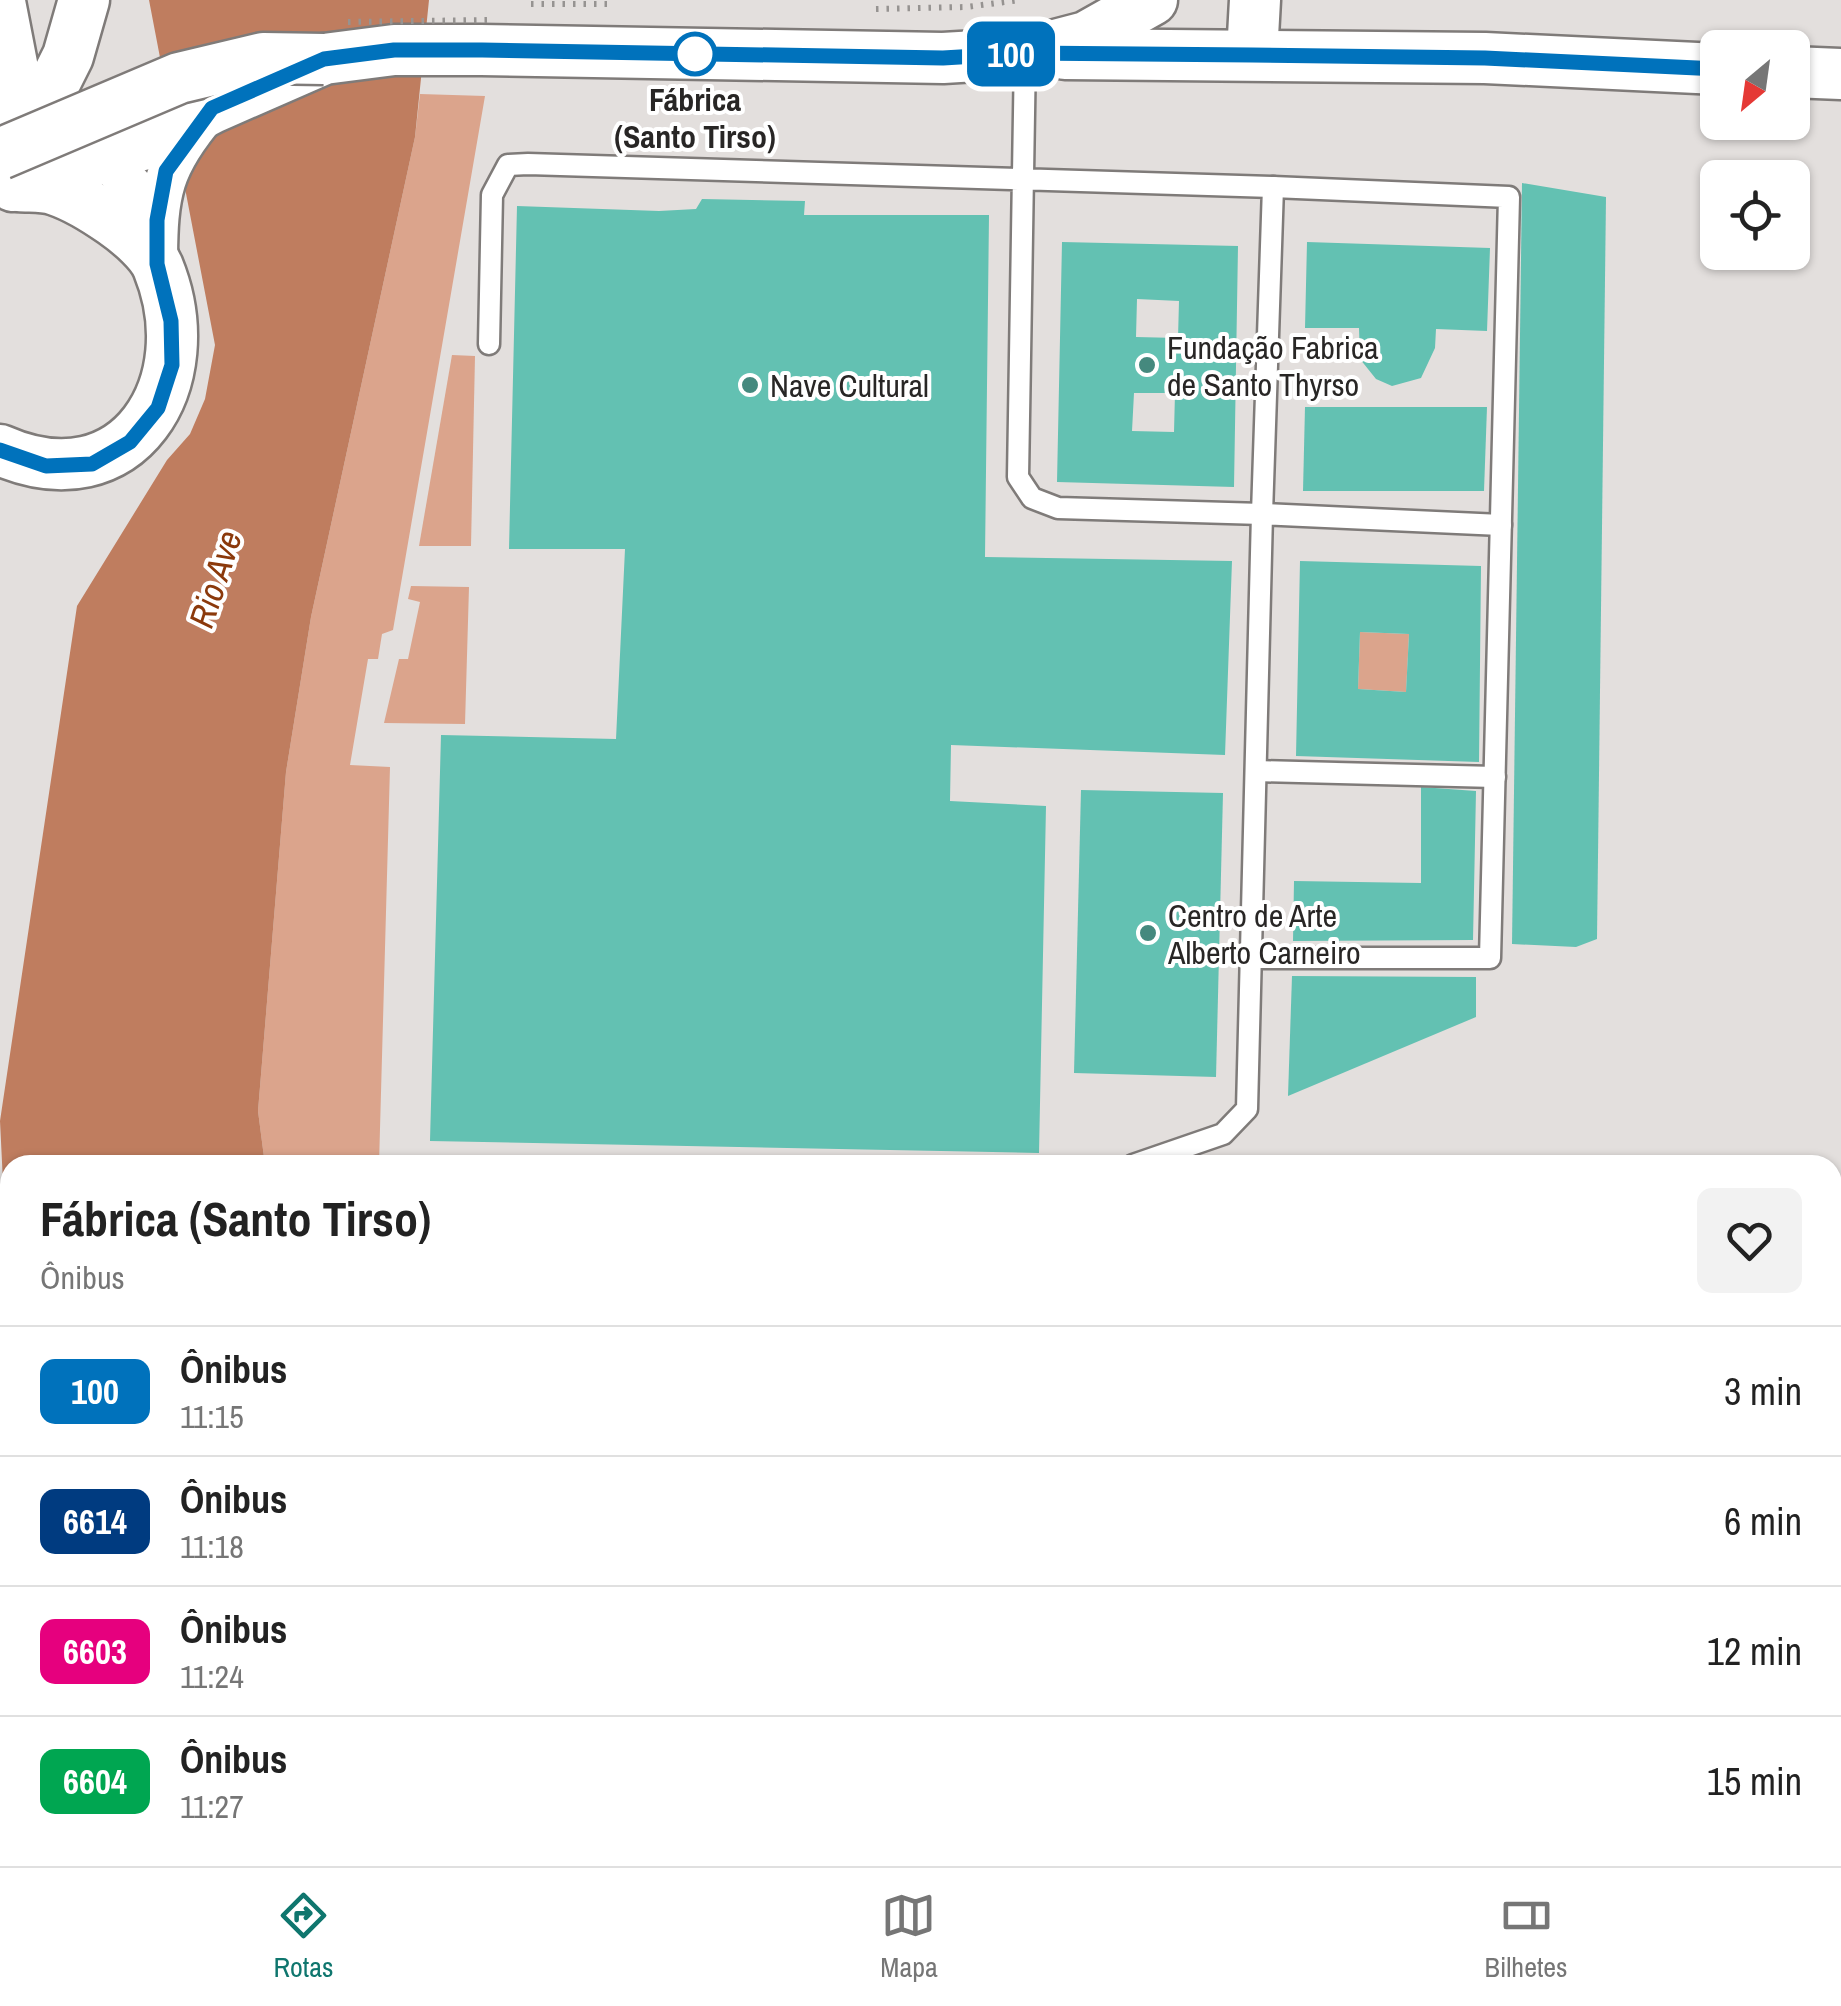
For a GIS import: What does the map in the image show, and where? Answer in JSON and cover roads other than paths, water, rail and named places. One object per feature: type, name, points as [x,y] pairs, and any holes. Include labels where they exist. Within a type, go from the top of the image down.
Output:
[{"type":"street","points":[[14,165],[68,56],[84,0]]},
{"type":"street","points":[[1025,53],[1086,37],[1152,0]]},
{"type":"street","points":[[1252,55],[1255,0]]},
{"type":"street","points":[[0,2],[14,165]]},
{"type":"street","points":[[14,165],[179,78],[263,58],[324,59],[394,50],[943,58],[1025,53],[1485,58],[1700,68]]},
{"type":"street","points":[[14,165],[105,158],[324,59]]},
{"type":"street","points":[[1810,73],[1841,74]]},
{"type":"street","points":[[157,242],[166,171],[212,108]]},
{"type":"street","points":[[0,450],[46,466],[92,464],[130,442],[158,408],[172,365],[171,321],[157,242],[143,197],[105,158],[74,139],[14,165]]},
{"type":"street","points":[[14,165],[157,242]]},
{"type":"lane","points":[[1025,53],[1018,477],[1032,498],[1058,508],[1501,526]]},
{"type":"lane","points":[[489,344],[492,194],[498,176],[508,165],[1509,197],[1490,958],[1252,958]]},
{"type":"lane","points":[[1163,1155],[1223,1134],[1247,1110],[1273,187]]},
{"type":"lane","points":[[1256,771],[1495,777]]},
{"type":"water","name":"Rio Ave","points":[[149,0],[429,0],[415,137],[311,617],[286,772],[258,1111],[264,1155],[2,1155],[0,1121],[77,606],[167,460],[190,434],[205,399],[215,345]]},
{"type":"place","name":"Fábrica (Santo Tirso)","points":[[695,54]]},
{"type":"place","name":"Fundação Fabrica de Santo Thyrso","points":[[1147,365]]},
{"type":"place","name":"Nave Cultural","points":[[750,385]]},
{"type":"place","name":"Centro de Arte Alberto Carneiro","points":[[1148,933]]}]
